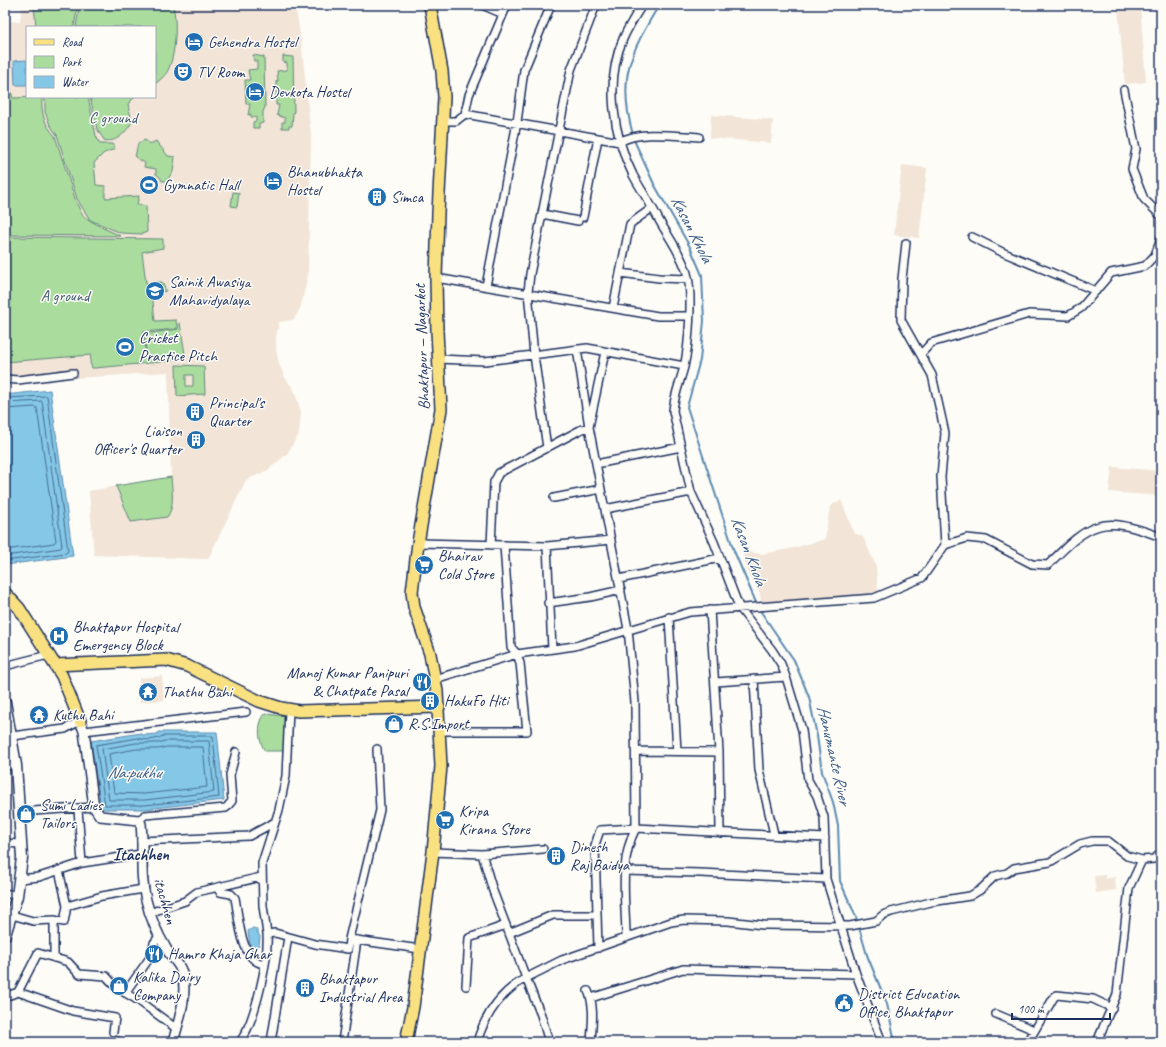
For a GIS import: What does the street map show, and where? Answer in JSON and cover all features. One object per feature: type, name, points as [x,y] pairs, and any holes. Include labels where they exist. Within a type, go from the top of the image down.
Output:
[{"type":"main road","name":"Bhaktapur — Nagarkot","points":[[406,1042],[433,852],[440,787],[439,708],[435,679],[430,654],[412,598],[418,543],[441,409],[436,278],[438,213],[444,121],[442,71],[430,5]]},
{"type":"main road","points":[[5,593],[19,608],[62,676],[82,726]]},
{"type":"main road","points":[[55,665],[166,660],[187,666],[259,701],[289,710],[346,711],[439,708]]},
{"type":"main road","points":[[5,704],[12,736],[16,765],[22,858],[17,896],[5,935]]},
{"type":"street","points":[[482,5],[503,14]]},
{"type":"street","points":[[444,121],[456,121],[464,114],[469,95],[507,5]]},
{"type":"street","points":[[486,286],[517,122],[524,70],[551,5]]},
{"type":"street","points":[[547,448],[534,355],[528,292],[571,70],[596,5]]},
{"type":"street","points":[[642,5],[623,40],[615,69],[615,112],[620,142],[633,174],[684,267],[688,279],[689,316],[687,346],[684,366],[673,402],[673,411],[691,492],[720,558],[739,607],[772,650],[781,664],[786,676],[802,730],[808,780],[818,796],[824,817],[826,879],[856,974],[882,1042]]},
{"type":"street","points":[[1124,90],[1136,149],[1132,170],[1144,199],[1161,216]]},
{"type":"street","points":[[464,114],[517,122],[558,132],[620,142],[627,137],[637,135],[698,137]]},
{"type":"street","points":[[542,214],[581,219],[598,138]]},
{"type":"street","points":[[613,308],[630,224],[652,208]]},
{"type":"street","points":[[972,237],[1002,252],[1096,291]]},
{"type":"street","points":[[921,354],[931,343],[1029,314],[1068,316],[1081,308],[1111,273],[1144,266],[1155,255],[1161,239]]},
{"type":"street","points":[[435,679],[517,654],[575,646],[669,617],[739,607],[874,598],[922,578],[944,545],[941,477],[945,433],[932,375],[901,320],[902,279],[906,243]]},
{"type":"street","points":[[620,273],[659,278],[688,279]]},
{"type":"street","points":[[436,278],[528,292],[658,316],[689,316]]},
{"type":"street","points":[[438,359],[485,360],[587,348],[684,366]]},
{"type":"street","points":[[577,349],[589,427],[628,629],[635,702],[636,828],[630,838],[624,871],[626,938]]},
{"type":"street","points":[[589,427],[605,352]]},
{"type":"street","points":[[5,379],[18,380],[74,373]]},
{"type":"street","points":[[491,545],[494,482],[498,473],[582,429],[589,427]]},
{"type":"street","points":[[596,464],[681,448]]},
{"type":"street","points":[[554,498],[601,489]]},
{"type":"street","points":[[605,509],[691,492]]},
{"type":"street","points":[[944,545],[967,538],[986,540],[1032,564],[1048,565],[1070,542],[1091,528],[1103,524],[1130,526],[1161,537]]},
{"type":"street","points":[[418,543],[547,546],[611,540]]},
{"type":"street","points":[[440,731],[527,731],[520,662],[517,654],[511,646],[504,545]]},
{"type":"street","points":[[547,546],[548,603],[552,649]]},
{"type":"street","points":[[619,579],[720,558]]},
{"type":"street","points":[[548,603],[590,597],[621,590]]},
{"type":"street","points":[[710,610],[716,682],[720,833]]},
{"type":"street","points":[[669,617],[677,752]]},
{"type":"street","points":[[5,666],[48,655]]},
{"type":"street","points":[[716,682],[786,676]]},
{"type":"street","points":[[754,679],[759,770],[774,834]]},
{"type":"street","points":[[240,1042],[247,1033],[252,1021],[264,964],[267,934],[261,877],[263,857],[275,822],[286,776],[289,710]]},
{"type":"street","points":[[12,736],[82,726],[246,712]]},
{"type":"street","points":[[82,726],[94,807],[100,816],[139,820],[145,815],[226,808],[232,801],[230,775],[236,752]]},
{"type":"street","points":[[267,934],[275,933],[315,944],[348,949],[349,939],[380,810],[377,749]]},
{"type":"street","points":[[636,751],[719,752]]},
{"type":"street","points":[[5,766],[16,765]]},
{"type":"street","points":[[18,812],[94,807]]},
{"type":"street","points":[[78,809],[82,863]]},
{"type":"street","name":"itachhen","points":[[139,820],[142,830],[141,854],[143,889],[149,913],[159,936],[181,971],[183,994],[177,1029],[173,1042]]},
{"type":"street","points":[[141,841],[249,836],[275,822]]},
{"type":"street","points":[[598,948],[595,845],[600,830],[636,828],[720,833],[774,834],[825,838]]},
{"type":"street","points":[[476,1042],[485,1021],[495,1005],[512,987],[526,978],[562,960],[671,922],[684,920],[728,921],[763,925],[850,926],[876,921],[883,915],[931,902],[970,896],[980,890],[995,876],[1007,873],[1014,868],[1050,862],[1075,846],[1092,841],[1108,841],[1127,856],[1142,860],[1154,859],[1161,853]]},
{"type":"street","points":[[5,843],[20,844]]},
{"type":"street","points":[[433,852],[482,854],[543,850]]},
{"type":"street","points":[[19,879],[39,877],[82,863],[141,854]]},
{"type":"street","points":[[482,854],[506,925],[541,1015],[549,1042]]},
{"type":"street","points":[[1097,1042],[1117,994],[1129,888],[1142,860]]},
{"type":"street","points":[[12,915],[33,921],[54,920],[64,922],[67,906],[59,870]]},
{"type":"street","points":[[624,871],[826,879]]},
{"type":"street","points":[[149,913],[185,900],[198,892],[261,877]]},
{"type":"street","points":[[217,888],[220,892],[231,894],[235,898],[247,953],[258,963],[264,964]]},
{"type":"street","points":[[67,906],[102,896],[143,889]]},
{"type":"street","points":[[5,893],[17,896]]},
{"type":"street","points":[[509,932],[553,915],[597,915]]},
{"type":"street","points":[[54,920],[54,958]]},
{"type":"street","points":[[466,986],[469,938],[506,925]]},
{"type":"street","points":[[125,993],[142,971],[159,936]]},
{"type":"street","points":[[271,1042],[288,937]]},
{"type":"street","points":[[349,939],[420,949]]},
{"type":"street","points":[[342,1042],[357,940]]},
{"type":"street","points":[[18,992],[38,954],[68,962],[79,974],[106,976],[125,993],[139,1001],[177,1029]]},
{"type":"street","points":[[591,1042],[589,995],[683,969],[856,974]]},
{"type":"street","points":[[5,993],[10,994],[18,992],[73,1010],[115,1018],[113,1032]]},
{"type":"street","points":[[1028,1042],[1057,995],[1093,999],[1112,1008]]},
{"type":"street","points":[[996,1014],[1034,1030]]},
{"type":"shaded area","name":"Sainik Awasiya Mahavidyalaya","points":[[22,5],[295,5],[301,40],[311,136],[308,275],[301,306],[297,314],[293,320],[279,322],[276,337],[276,350],[279,364],[284,376],[294,390],[301,412],[299,434],[287,454],[268,470],[246,480],[208,559],[94,555],[89,491],[171,477],[168,372],[75,378],[73,370],[5,378],[5,21],[20,22]]},
{"type":"shaded area","points":[[1140,5],[1146,82],[1125,84],[1118,7]]},
{"type":"shaded area","points":[[711,115],[773,120],[771,143],[710,138]]},
{"type":"shaded area","points":[[902,165],[927,168],[919,238],[894,235]]},
{"type":"shaded area","points":[[1112,467],[1161,471],[1161,496],[1109,492]]},
{"type":"shaded area","points":[[841,500],[854,533],[863,537],[876,566],[878,592],[762,604],[759,590],[749,575],[742,551],[762,554],[794,548],[825,539],[830,506]]},
{"type":"shaded area","points":[[162,676],[164,700],[140,702],[139,678]]},
{"type":"shaded area","points":[[1105,875],[1105,879],[1115,877],[1116,890],[1096,893],[1094,876]]},
{"type":"green space","points":[[34,5],[78,5],[74,26],[36,26]]},
{"type":"green space","name":"C ground","points":[[80,5],[140,5],[150,7],[173,5],[175,36],[173,54],[168,70],[156,83],[156,26],[76,26]]},
{"type":"green space","name":"Devkota Hostel","points":[[253,55],[264,57],[265,107],[263,112],[263,123],[259,124],[259,128],[253,128],[253,122],[256,121],[256,117],[251,117],[251,114],[248,115],[250,104],[246,104],[245,80],[250,80],[248,70],[257,69],[257,61],[254,61]]},
{"type":"green space","points":[[283,56],[293,57],[294,112],[292,126],[289,126],[289,128],[282,128],[282,122],[285,122],[285,118],[277,115],[279,105],[276,105],[276,81],[278,81],[277,71],[287,70],[287,63],[283,62]]},
{"type":"green space","points":[[5,86],[10,88],[13,98],[42,98],[44,118],[48,127],[55,136],[76,202],[83,216],[101,227],[121,236],[5,235]]},
{"type":"green space","points":[[45,98],[88,98],[96,136],[100,144],[112,144],[115,149],[104,153],[94,163],[96,185],[105,186],[105,198],[139,196],[137,204],[146,206],[147,232],[142,234],[121,233],[90,220],[77,199],[57,135],[50,125],[45,112]]},
{"type":"green space","name":"C ground","points":[[90,98],[134,98],[128,104],[132,122],[127,130],[117,139],[108,141],[104,140],[97,129]]},
{"type":"green space","points":[[145,140],[150,144],[156,141],[168,156],[175,157],[173,172],[166,181],[162,181],[156,174],[156,169],[144,167],[145,163],[135,157],[138,143]]},
{"type":"green space","points":[[233,192],[239,193],[237,207],[231,206]]},
{"type":"green space","name":"A ground","points":[[5,237],[163,239],[163,248],[142,252],[146,283],[162,282],[166,291],[152,293],[155,321],[176,320],[177,329],[143,332],[145,349],[146,350],[144,334],[178,329],[178,324],[180,323],[185,354],[183,357],[171,361],[95,368],[92,368],[90,363],[91,355],[5,362]]},
{"type":"green space","points":[[176,365],[204,366],[205,394],[177,396]],"holes":[[[186,375],[193,375],[193,386],[186,386]]]},
{"type":"green space","points":[[171,477],[172,503],[170,513],[167,517],[131,522],[116,486]]},
{"type":"green space","points":[[265,714],[286,716],[285,751],[265,751],[259,732],[262,718]]},
{"type":"water","points":[[26,60],[26,85],[15,85],[14,61]]},
{"type":"water","points":[[50,390],[73,556],[5,565],[5,395]]},
{"type":"water","name":"Na:pukhu","points":[[158,732],[217,732],[224,800],[145,809],[103,809],[101,807],[91,741],[141,733],[142,735],[158,734]]},
{"type":"water","points":[[253,928],[256,929],[260,937],[259,945],[254,948],[250,945],[248,931]]},
{"type":"waterway","name":"Kasan Khola","points":[[633,135],[628,115],[626,97],[629,67],[640,38],[659,5]]},
{"type":"waterway","name":"Kasan Khola","points":[[634,140],[654,184],[690,247],[702,275],[704,321],[700,360],[687,407],[734,551],[757,605]]},
{"type":"waterway","name":"Hanumante River","points":[[759,609],[794,660],[809,697],[817,736],[822,772],[833,802],[838,826],[840,881],[856,917],[867,955],[887,1004],[895,1042]]},
{"type":"place","name":"Gehendra Hostel","points":[[194,42]]},
{"type":"place","name":"TV Room","points":[[183,72]]},
{"type":"place","name":"Devkota Hostel","points":[[255,92]]},
{"type":"place","name":"Bhanubhakta Hostel","points":[[273,181]]},
{"type":"place","name":"Gymnatic Hall","points":[[149,185]]},
{"type":"place","name":"Simca","points":[[377,197]]},
{"type":"place","name":"Sainik Awasiya Mahavidyalaya","points":[[155,291]]},
{"type":"place","name":"Cricket Practice Pitch","points":[[125,347]]},
{"type":"place","name":"Principal's Quarter","points":[[195,412]]},
{"type":"place","name":"Liaison Officer's Quarter","points":[[196,440]]},
{"type":"place","name":"Bhairav Cold Store","points":[[424,565]]},
{"type":"place","name":"Bhaktapur Hospital Emergency Block","points":[[59,636]]},
{"type":"place","name":"Manoj Kumar Panipuri & Chatpate Pasal","points":[[422,682]]},
{"type":"place","name":"Thathu Bahi","points":[[148,692]]},
{"type":"place","name":"HakuFo Hiti","points":[[430,701]]},
{"type":"place","name":"Kuthu Bahi","points":[[39,715]]},
{"type":"place","name":"R.S.Import","points":[[394,724]]},
{"type":"place","name":"Sumi Ladies Tailors","points":[[26,814]]},
{"type":"place","name":"Kripa Kirana Store","points":[[445,820]]},
{"type":"place","name":"Dinesh Raj Baidya","points":[[556,856]]},
{"type":"place","name":"Hamro Khaja Ghar","points":[[154,954]]},
{"type":"place","name":"Kalika Dairy Company","points":[[119,986]]},
{"type":"place","name":"Bhaktapur Industrial Area","points":[[305,988]]},
{"type":"place","name":"District Education Office, Bhaktapur","points":[[844,1003]]},
{"type":"district","name":"Itachhen","points":[[141,854]]}]
